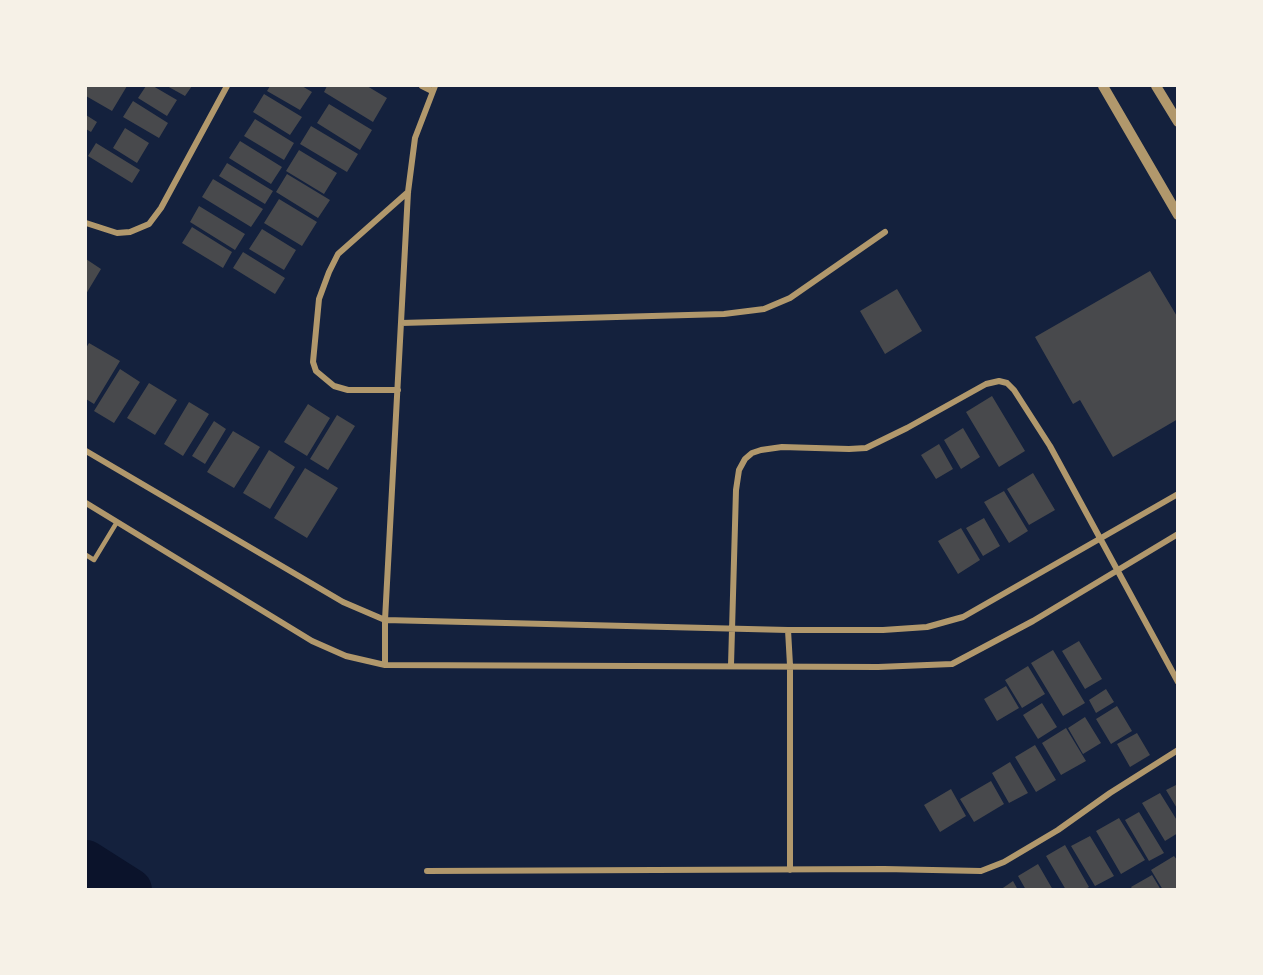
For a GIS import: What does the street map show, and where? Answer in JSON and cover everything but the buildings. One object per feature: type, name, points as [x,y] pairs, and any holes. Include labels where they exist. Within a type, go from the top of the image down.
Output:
[{"type":"street","points":[[86,223],[117,233],[130,232],[148,224],[161,208],[227,86]]},
{"type":"street","points":[[385,665],[385,620],[408,192],[415,138],[433,88],[422,86]]},
{"type":"street","points":[[1103,86],[1178,215]]},
{"type":"street","points":[[1156,86],[1178,122]]},
{"type":"street","points":[[398,390],[348,390],[334,386],[316,371],[313,362],[319,299],[328,272],[338,254],[408,192]]},
{"type":"street","points":[[401,324],[724,314],[764,309],[790,298],[885,232]]},
{"type":"street","points":[[731,665],[736,490],[739,470],[752,453],[782,447],[867,448],[908,429],[986,384],[999,381],[1008,383],[1014,390],[1044,437],[1178,682]]},
{"type":"street","points":[[86,451],[343,602],[385,620],[788,630],[884,630],[927,627],[963,617],[1178,494]]},
{"type":"street","points":[[86,503],[312,641],[346,656],[385,665],[888,667],[952,664],[1033,621],[1178,534]]},
{"type":"street","points":[[788,630],[790,870]]},
{"type":"street","points":[[427,871],[981,870],[1004,862],[1058,830],[1110,793],[1178,750]]},
{"type":"lane","points":[[86,555],[94,560],[117,522]]},
{"type":"waterway","points":[[86,862],[130,890]]}]
